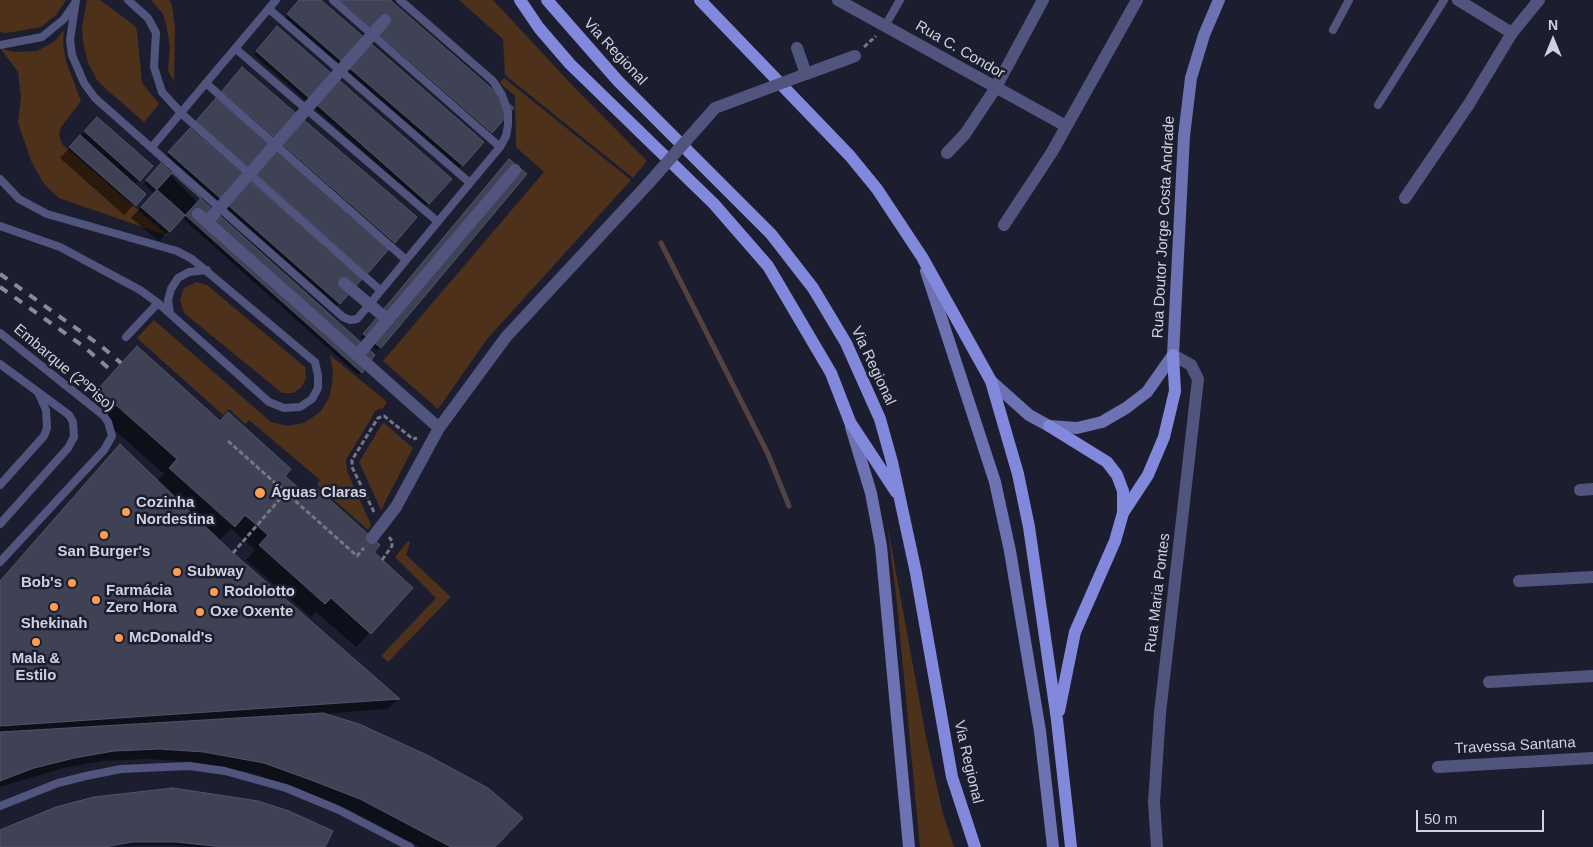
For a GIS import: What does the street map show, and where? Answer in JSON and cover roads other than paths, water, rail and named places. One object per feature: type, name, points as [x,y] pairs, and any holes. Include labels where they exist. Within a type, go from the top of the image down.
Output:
[{"type":"main road","points":[[520,0],[539,28],[570,64],[714,204],[768,266],[831,373],[850,422],[871,493],[881,546],[909,847]]},
{"type":"main road","name":"Via Regional","points":[[547,0],[618,81],[771,234],[813,288],[846,343],[880,419],[901,500],[916,573],[952,777],[975,847]]},
{"type":"main road","points":[[700,0],[850,156],[882,197],[922,257],[991,381],[1018,474],[1029,526],[1057,720],[1071,847]]},
{"type":"main road","name":"Rua Doutor Jorge Costa Andrade","points":[[991,381],[1029,415],[1049,426],[1077,428],[1102,422],[1126,408],[1146,392],[1173,355],[1184,136],[1191,78],[1204,35],[1219,0]]},
{"type":"main road","points":[[922,257],[995,482],[1010,552],[1040,732],[1053,847]]},
{"type":"main road","points":[[1123,513],[1148,475],[1164,437],[1175,391],[1173,355]]},
{"type":"main road","points":[[850,422],[901,500]]},
{"type":"main road","points":[[1049,426],[1106,462],[1117,475],[1123,491],[1123,513],[1115,541],[1076,632],[1057,720]]},
{"type":"street","name":"Rua C. Condor","points":[[838,0],[1066,126]]},
{"type":"street","points":[[948,153],[966,134],[996,89],[1043,0]]},
{"type":"street","points":[[1004,225],[1066,126],[1137,0]]},
{"type":"street","points":[[1458,0],[1512,34]]},
{"type":"street","points":[[1404,198],[1469,104],[1512,34],[1539,0]]},
{"type":"street","points":[[385,20],[339,70],[220,208],[203,218],[434,424]]},
{"type":"street","points":[[797,48],[806,74]]},
{"type":"street","points":[[372,538],[396,507],[434,424],[506,337],[648,184],[715,108],[855,56]]},
{"type":"street","points":[[356,356],[515,170]]},
{"type":"street","points":[[344,283],[388,320]]},
{"type":"street","name":"Rua Maria Pontes","points":[[1157,847],[1154,802],[1160,712],[1198,379],[1191,365],[1173,355]]},
{"type":"street","points":[[1580,490],[1593,489]]},
{"type":"street","points":[[1519,581],[1593,577]]},
{"type":"street","points":[[1489,682],[1593,676]]},
{"type":"street","name":"Travessa Santana","points":[[1438,767],[1593,758]]},
{"type":"lane","points":[[128,0],[141,10],[152,25],[157,42],[155,76],[162,92],[182,114],[249,175],[380,290]]},
{"type":"lane","points":[[152,147],[182,114],[276,0]]},
{"type":"lane","points":[[333,0],[370,35],[500,147]]},
{"type":"lane","points":[[76,1],[70,40],[72,55],[84,83],[95,98],[343,317],[350,320],[357,318],[369,305],[405,259],[500,147],[506,136],[508,125],[508,112],[502,95],[493,81],[400,0]]},
{"type":"lane","points":[[885,26],[900,0]]},
{"type":"lane","points":[[1333,30],[1349,0]]},
{"type":"lane","points":[[1378,105],[1444,0]]},
{"type":"lane","points":[[0,45],[42,37],[64,19],[76,1]]},
{"type":"lane","points":[[269,9],[470,183]]},
{"type":"lane","points":[[236,49],[437,221]]},
{"type":"lane","points":[[207,84],[405,259]]},
{"type":"lane","points":[[0,179],[19,199],[48,214],[177,251],[192,258],[315,362],[318,388],[312,399],[300,406],[284,408],[269,402],[158,303],[60,247],[0,226]]},
{"type":"lane","points":[[170,313],[168,300],[171,288],[178,278],[189,272],[207,270]]},
{"type":"lane","points":[[126,338],[158,303]]},
{"type":"lane","name":"Embarque (2ºPiso)","points":[[0,333],[103,415],[108,422],[112,436],[104,450],[0,562]]},
{"type":"lane","points":[[0,364],[69,415],[73,422],[74,437],[68,448],[0,524]]},
{"type":"lane","points":[[0,485],[44,436],[47,428],[46,410],[38,392]]},
{"type":"lane","points":[[0,806],[41,789],[86,776],[128,768],[189,766],[225,771],[286,788],[339,810],[410,847]]},
{"type":"waterway","points":[[661,243],[768,454],[789,506]]},
{"type":"railway","points":[[0,274],[101,346],[121,363]]},
{"type":"railway","points":[[0,287],[83,346],[113,372]]},
{"type":"place","name":"Águas Claras","points":[[260,493]]},
{"type":"place","name":"Cozinha Nordestina","points":[[126,512]]},
{"type":"place","name":"San Burger's","points":[[104,535]]},
{"type":"place","name":"Subway","points":[[177,572]]},
{"type":"place","name":"Bob's","points":[[72,583]]},
{"type":"place","name":"Rodolotto","points":[[214,592]]},
{"type":"place","name":"Farmácia Zero Hora","points":[[96,600]]},
{"type":"place","name":"Shekinah","points":[[54,607]]},
{"type":"place","name":"Oxe Oxente","points":[[200,612]]},
{"type":"place","name":"McDonald's","points":[[119,638]]},
{"type":"place","name":"Mala & Estilo","points":[[36,642]]}]
